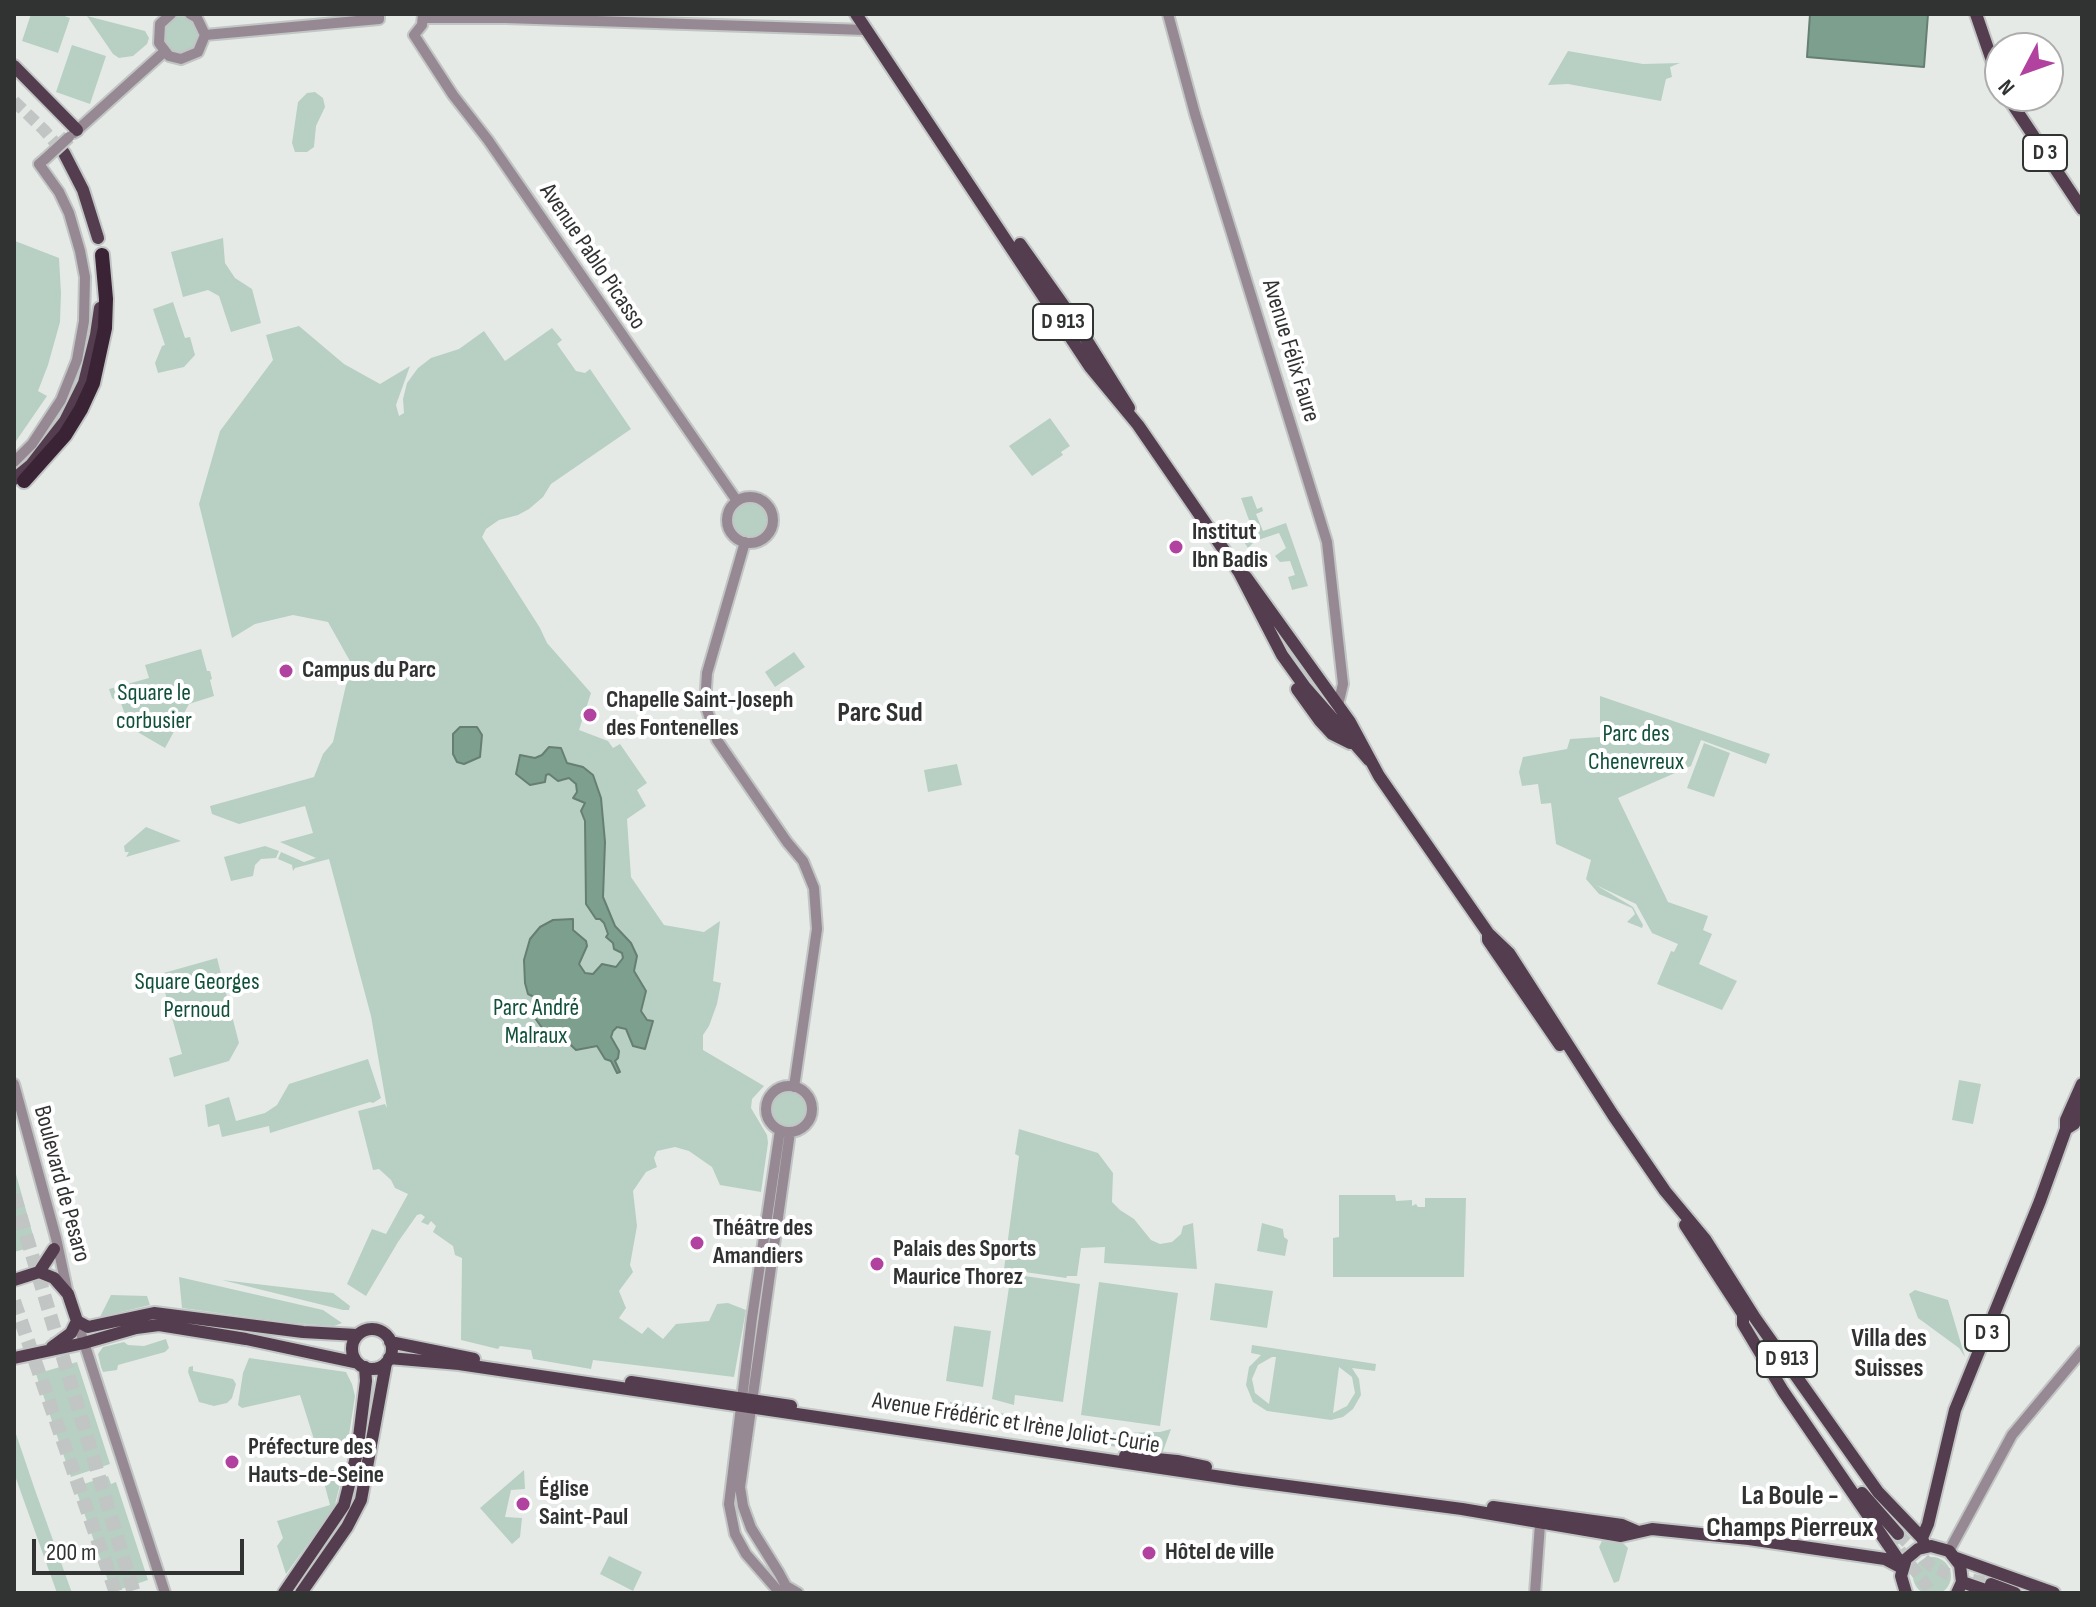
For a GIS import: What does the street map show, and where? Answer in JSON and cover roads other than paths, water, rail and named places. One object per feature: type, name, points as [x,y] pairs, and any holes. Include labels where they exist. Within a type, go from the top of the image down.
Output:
[{"type":"highway","points":[[19,480],[65,435],[93,383],[105,328],[106,299],[100,255]]},
{"type":"main road","points":[[1976,14],[1984,37]]},
{"type":"main road","name":"D 913","points":[[861,22],[955,159],[983,191],[1076,323],[1120,390],[1138,425],[1239,572],[1282,655],[1292,656],[1321,693],[1330,714],[1332,734],[1354,744],[1369,760],[1488,933],[1509,953],[1598,1094],[1896,1532],[1862,1493],[1781,1376],[1749,1316]]},
{"type":"main road","points":[[14,66],[73,133]]},
{"type":"main road","name":"D 3","points":[[2018,112],[2082,209]]},
{"type":"main road","points":[[64,153],[83,190],[98,238]]},
{"type":"main road","name":"D 913","points":[[1239,572],[1247,578],[1330,714]]},
{"type":"main road","name":"D 913","points":[[1258,612],[1259,625],[1269,644],[1330,714],[1353,726],[1369,760]]},
{"type":"main road","name":"D 3","points":[[1924,1542],[1955,1410],[2082,1084]]},
{"type":"main road","name":"D 3","points":[[2066,1129],[2074,1124],[2082,1106]]},
{"type":"main road","points":[[14,1280],[39,1272],[54,1249]]},
{"type":"main road","points":[[39,1272],[54,1278],[68,1294],[77,1321],[88,1327],[147,1313],[361,1365],[378,1368],[388,1360]]},
{"type":"main road","name":"D 913","points":[[1749,1316],[1744,1326],[1783,1391],[1902,1567]]},
{"type":"main road","name":"D 913","points":[[1749,1316],[1878,1492],[1924,1542]]},
{"type":"main road","points":[[46,1350],[67,1338],[77,1321]]},
{"type":"main road","points":[[14,1358],[145,1326],[182,1322],[357,1335],[365,1330],[383,1332],[392,1350],[371,1450],[338,1516],[284,1593]]},
{"type":"main road","points":[[301,1593],[355,1513],[361,1465],[357,1446],[366,1381],[352,1349],[357,1335]]},
{"type":"main road","name":"Avenue Frédéric et Irène Joliot-Curie","points":[[390,1342],[478,1360],[1242,1480],[1462,1509],[1621,1536],[1652,1529],[1749,1539],[1885,1559],[1902,1567]]},
{"type":"main road","name":"Avenue Frédéric et Irène Joliot-Curie","points":[[388,1360],[459,1364],[1177,1461],[1294,1482],[1622,1525],[1636,1531]]},
{"type":"main road","points":[[1781,1376],[1783,1391]]},
{"type":"main road","points":[[357,1446],[371,1450]]},
{"type":"main road","points":[[1906,1593],[1902,1584],[1902,1567],[1911,1553],[1924,1542],[2054,1593]]},
{"type":"main road","points":[[1952,1554],[1960,1565],[1960,1588],[1993,1585],[2031,1593]]},
{"type":"main road","points":[[1993,1585],[2015,1593]]},
{"type":"street","points":[[171,14],[160,24],[157,33],[164,52],[174,58],[193,56],[200,49],[205,35],[197,18],[190,14]]},
{"type":"street","name":"Avenue Félix Faure","points":[[1168,14],[1198,123],[1327,542],[1343,684],[1330,714]]},
{"type":"street","points":[[424,16],[861,22]]},
{"type":"street","name":"Avenue Pablo Picasso","points":[[424,16],[414,35],[737,501]]},
{"type":"street","points":[[205,35],[379,17]]},
{"type":"street","points":[[14,462],[32,444],[57,407],[77,360],[86,305],[80,251],[69,213],[42,162],[164,52]]},
{"type":"street","points":[[747,497],[757,498],[768,506],[773,521],[767,536],[760,541],[745,542],[732,535],[727,522],[729,510],[737,501],[747,497]]},
{"type":"street","points":[[745,542],[707,673],[705,704],[717,740],[803,861],[814,888],[816,943],[794,1087]]},
{"type":"street","name":"Boulevard de Pesaro","points":[[14,1084],[68,1294]]},
{"type":"street","points":[[794,1087],[809,1098],[811,1113],[805,1125],[785,1131],[767,1117],[768,1099],[776,1090],[794,1087]]},
{"type":"street","points":[[785,1131],[729,1504],[735,1534],[757,1569],[784,1591],[798,1593]]},
{"type":"street","points":[[77,1321],[165,1593]]},
{"type":"street","points":[[1952,1554],[2014,1431],[2082,1351]]},
{"type":"street","points":[[746,1403],[740,1496],[751,1528],[784,1591]]},
{"type":"street","points":[[1535,1593],[1540,1524]]},
{"type":"street","points":[[746,1554],[768,1556]]},
{"type":"street","points":[[757,1569],[768,1556]]},
{"type":"tunnel","points":[[14,101],[64,153]]},
{"type":"tunnel","points":[[14,1195],[134,1593]]},
{"type":"tunnel","points":[[14,1301],[116,1593]]},
{"type":"tunnel","points":[[1898,1534],[1931,1566],[1948,1574],[1991,1584]]},
{"type":"tunnel","points":[[1889,1536],[1932,1593]]},
{"type":"place","name":"Institut Ibn Badis","points":[[1176,547]]},
{"type":"place","name":"Campus du Parc","points":[[286,671]]},
{"type":"place","name":"Chapelle Saint-Joseph des Fontenelles","points":[[590,715]]},
{"type":"place","name":"Théâtre des Amandiers","points":[[697,1243]]},
{"type":"place","name":"Palais des Sports Maurice Thorez","points":[[877,1264]]},
{"type":"place","name":"Préfecture des Hauts-de-Seine","points":[[232,1462]]},
{"type":"place","name":"Église Saint-Paul","points":[[523,1504]]},
{"type":"place","name":"Hôtel de ville","points":[[1149,1553]]},
{"type":"district","name":"Parc Sud","points":[[880,714]]},
{"type":"district","name":"Villa des Suisses","points":[[1889,1354]]},
{"type":"district","name":"La Boule - Champs Pierreux","points":[[1790,1513]]},
{"type":"park label","name":"Square le corbusier","points":[[154,708]]},
{"type":"park label","name":"Parc des Chenevreux","points":[[1636,749]]},
{"type":"park label","name":"Square Georges Pernoud","points":[[197,997]]},
{"type":"park label","name":"Parc André Malraux","points":[[536,1023]]}]
